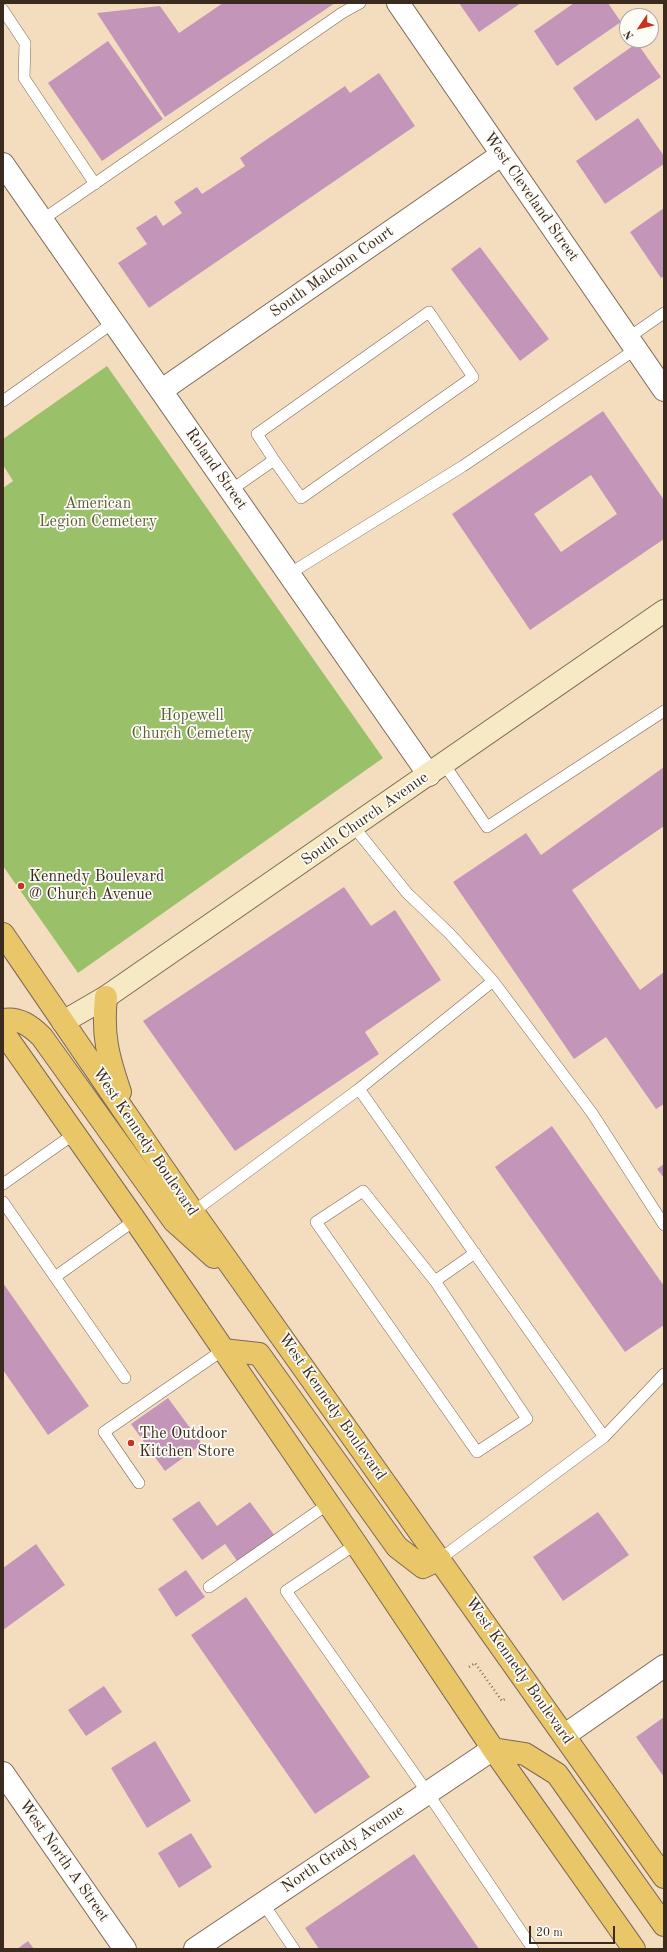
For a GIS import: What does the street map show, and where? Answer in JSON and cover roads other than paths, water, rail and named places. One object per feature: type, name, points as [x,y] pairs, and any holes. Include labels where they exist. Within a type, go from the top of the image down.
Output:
[{"type":"main road","name":"West Kennedy Boulevard","points":[[3,934],[193,1212],[664,1877]]},
{"type":"main road","points":[[106,997],[104,1018],[105,1040],[111,1064],[132,1122]]},
{"type":"main road","points":[[3,1020],[14,1020],[25,1023],[42,1037],[174,1221],[244,1283]]},
{"type":"main road","points":[[3,1032],[135,1220],[356,1544],[492,1749],[634,1949]]},
{"type":"main road","points":[[223,1350],[259,1354],[397,1547],[423,1567],[440,1559]]},
{"type":"main road","points":[[492,1749],[525,1754],[557,1774],[664,1925]]},
{"type":"street","name":"West Cleveland Street","points":[[398,3],[664,390]]},
{"type":"street","name":"South Malcolm Court","points":[[162,390],[502,154]]},
{"type":"street","name":"Roland Street","points":[[3,164],[289,574],[436,770]]},
{"type":"street","name":"South Church Avenue","points":[[63,1022],[106,997],[354,827],[664,611]]},
{"type":"street","points":[[565,1736],[664,1666]]},
{"type":"street","name":"North Grady Avenue","points":[[195,1949],[220,1942],[263,1903],[492,1749]]},
{"type":"street","name":"West North A Street","points":[[3,1773],[125,1949]]},
{"type":"lane","points":[[42,220],[335,18],[360,3]]},
{"type":"lane","points":[[3,10],[25,43],[24,78],[95,184]]},
{"type":"lane","points":[[429,312],[473,377],[301,498],[274,460],[258,434],[429,312]]},
{"type":"lane","points":[[289,574],[463,466],[632,344],[664,313]]},
{"type":"lane","points":[[3,401],[114,322]]},
{"type":"lane","points":[[231,490],[274,460]]},
{"type":"lane","points":[[436,770],[487,827],[664,711]]},
{"type":"lane","points":[[354,827],[407,893],[450,934],[493,981],[592,1114],[664,1225]]},
{"type":"lane","points":[[193,1212],[359,1089],[493,981]]},
{"type":"lane","points":[[359,1089],[604,1436]]},
{"type":"lane","points":[[3,1184],[74,1134]]},
{"type":"lane","points":[[363,1191],[435,1281],[527,1419],[477,1452],[316,1222],[363,1191]]},
{"type":"lane","points":[[3,1202],[125,1378]]},
{"type":"lane","points":[[55,1277],[135,1220]]},
{"type":"lane","points":[[435,1281],[475,1253]]},
{"type":"lane","points":[[139,1482],[104,1432],[223,1350]]},
{"type":"lane","points":[[440,1559],[604,1436],[664,1374]]},
{"type":"lane","points":[[209,1587],[328,1504]]},
{"type":"lane","points":[[356,1544],[286,1592],[427,1792],[533,1949]]},
{"type":"lane","points":[[263,1903],[294,1949]]},
{"type":"place","name":"Kennedy Boulevard @ Church Avenue","points":[[21,886]]},
{"type":"place","name":"The Outdoor Kitchen Store","points":[[131,1443]]},
{"type":"park label","name":"American Legion Cemetery","points":[[98,513]]},
{"type":"park label","name":"Hopewell Church Cemetery","points":[[192,725]]}]
